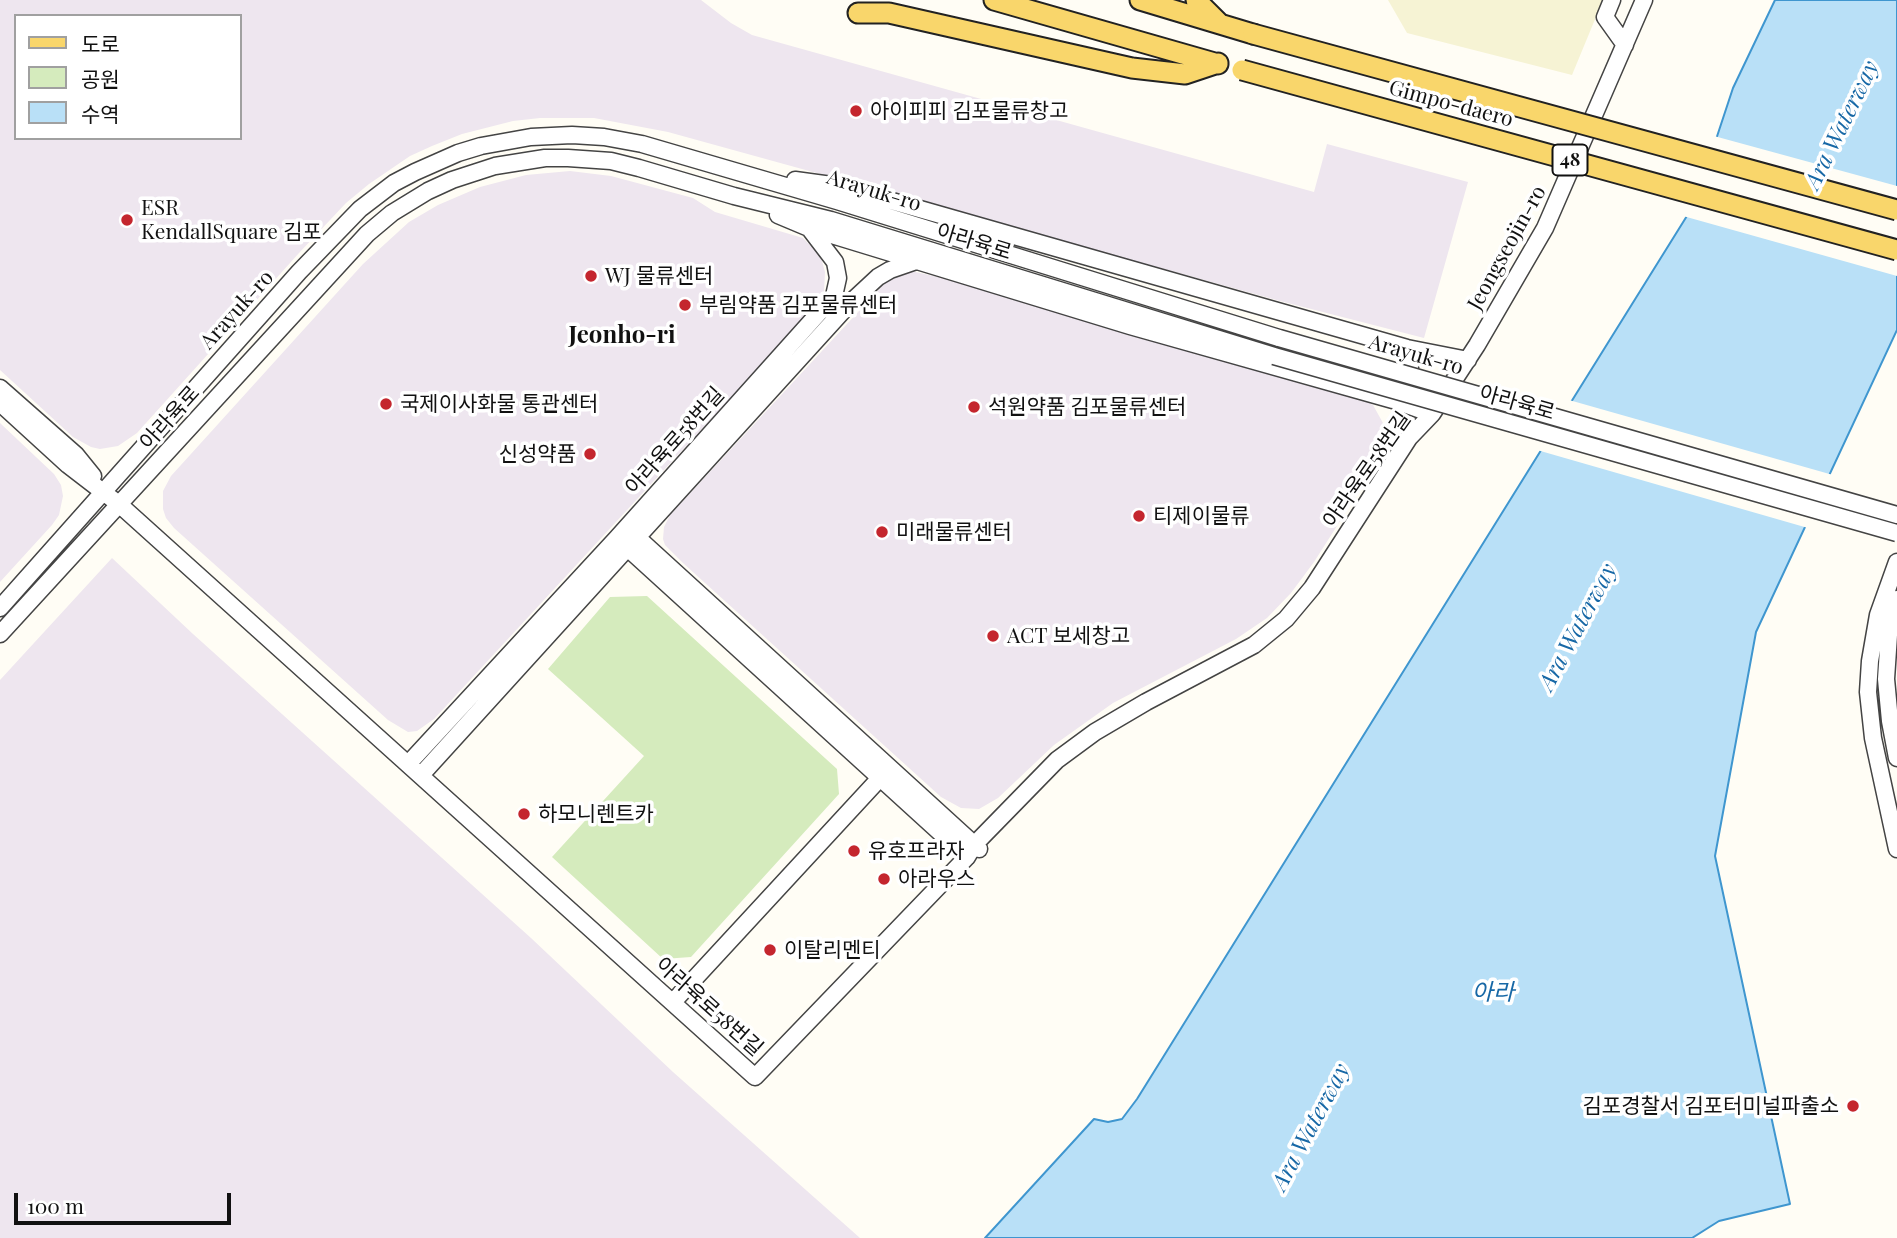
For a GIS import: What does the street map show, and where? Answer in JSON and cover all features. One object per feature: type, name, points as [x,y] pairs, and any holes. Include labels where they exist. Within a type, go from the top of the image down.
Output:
[{"type":"main road","name":"Gimpo-daero","points":[[994,0],[1242,71],[1897,250]]},
{"type":"main road","name":"Gimpo-daero","points":[[1140,0],[1223,26],[1897,210]]},
{"type":"main road","points":[[1196,0],[1223,26]]},
{"type":"main road","points":[[858,13],[889,13],[1141,70],[1185,74],[1217,63]]},
{"type":"street","points":[[1612,0],[1605,17],[1625,45]]},
{"type":"street","name":"Jeongseojin-ro","points":[[1432,414],[1468,359],[1545,228],[1644,0]]},
{"type":"street","name":"Arayuk-ro","points":[[0,608],[322,247],[377,196],[394,183],[433,162],[492,144],[531,137],[604,137],[642,144],[1279,338],[1897,515]]},
{"type":"street","name":"아라육로","points":[[0,634],[367,234],[392,213],[452,180],[495,166],[545,158],[611,161],[831,220],[1274,355],[1897,533]]},
{"type":"street","points":[[744,173],[839,186],[1407,348],[1468,359]]},
{"type":"street","points":[[734,196],[809,228],[1130,326],[1393,400],[1432,414]]},
{"type":"street","name":"아라육로58번길","points":[[409,763],[627,537],[834,296],[838,278],[835,262],[809,228]]},
{"type":"street","points":[[421,775],[627,537],[866,286],[890,270],[919,260]]},
{"type":"street","points":[[1393,400],[1407,378],[1410,367],[1407,348]]},
{"type":"street","points":[[0,388],[76,456],[105,492]]},
{"type":"street","points":[[0,403],[68,465],[105,492]]},
{"type":"street","name":"아라육로58번길","points":[[105,492],[755,1077],[1039,787],[1088,747],[1142,714],[1245,661],[1293,624],[1321,591],[1418,442],[1432,414]]},
{"type":"street","points":[[627,537],[880,778],[974,851]]},
{"type":"street","points":[[627,537],[974,851]]},
{"type":"street","points":[[1897,562],[1878,615],[1868,692],[1873,738],[1897,849]]},
{"type":"street","points":[[1897,599],[1887,657],[1888,706],[1897,758]]},
{"type":"street","points":[[673,1002],[880,778]]},
{"type":"shaded area","points":[[0,0],[701,0],[752,35],[1314,192],[1327,144],[1468,182],[1424,338],[1280,301],[668,132],[594,118],[513,121],[462,134],[410,156],[346,203],[137,433],[118,446],[100,449],[73,437],[0,370]]},
{"type":"shaded area","points":[[1388,0],[1603,0],[1572,75],[1407,33]]},
{"type":"shaded area","points":[[570,171],[611,176],[693,198],[715,212],[803,238],[822,261],[825,272],[824,292],[809,313],[434,719],[417,731],[408,732],[388,720],[174,528],[163,509],[163,491],[171,476],[363,264],[409,222],[438,205],[480,187],[526,175]]},
{"type":"shaded area","points":[[911,271],[1351,393],[1373,405],[1387,437],[1379,460],[1314,562],[1291,593],[1267,618],[1236,639],[1113,703],[1054,745],[998,798],[979,809],[961,808],[941,797],[683,563],[665,545],[663,539],[664,527],[670,515],[884,284],[892,277]]},
{"type":"shaded area","points":[[0,423],[54,474],[61,485],[63,496],[59,515],[52,525],[0,582]]},
{"type":"shaded area","points":[[112,558],[531,938],[673,1072],[860,1238],[0,1238],[0,680]]},
{"type":"green space","points":[[647,596],[837,769],[839,794],[691,957],[663,959],[552,857],[644,756],[548,669],[610,597]]},
{"type":"water","name":"아라","points":[[1775,0],[1897,0],[1897,330],[1756,632],[1715,856],[1790,1204],[1719,1221],[1692,1238],[985,1238],[1094,1119],[1108,1122],[1122,1119],[1137,1099],[1695,203],[1733,88]]},
{"type":"pier","points":[[1714,136],[1897,186],[1897,276],[1683,216],[1692,202]]},
{"type":"pier","points":[[1569,400],[1833,475],[1808,528],[1537,450]]},
{"type":"place","name":"아이피피 김포물류창고","points":[[856,111]]},
{"type":"place","name":"ESR KendallSquare 김포","points":[[127,220]]},
{"type":"place","name":"WJ 물류센터","points":[[591,276]]},
{"type":"place","name":"부림약품 김포물류센터","points":[[685,305]]},
{"type":"place","name":"국제이사화물 통관센터","points":[[386,404]]},
{"type":"place","name":"석원약품 김포물류센터","points":[[974,407]]},
{"type":"place","name":"신성약품","points":[[590,454]]},
{"type":"place","name":"티제이물류","points":[[1139,516]]},
{"type":"place","name":"미래물류센터","points":[[882,532]]},
{"type":"place","name":"ACT 보세창고","points":[[993,636]]},
{"type":"place","name":"하모니렌트카","points":[[524,814]]},
{"type":"place","name":"유호프라자","points":[[854,851]]},
{"type":"place","name":"아라우스","points":[[884,879]]},
{"type":"place","name":"이탈리멘티","points":[[770,950]]},
{"type":"place","name":"김포경찰서 김포터미널파출소","points":[[1853,1106]]},
{"type":"district","name":"Jeonho-ri","points":[[622,336]]},
{"type":"water label","name":"Ara Waterway","points":[[1842,125]]},
{"type":"water label","name":"Ara Waterway","points":[[1578,627]]},
{"type":"water label","name":"Ara Waterway","points":[[1311,1127]]}]
